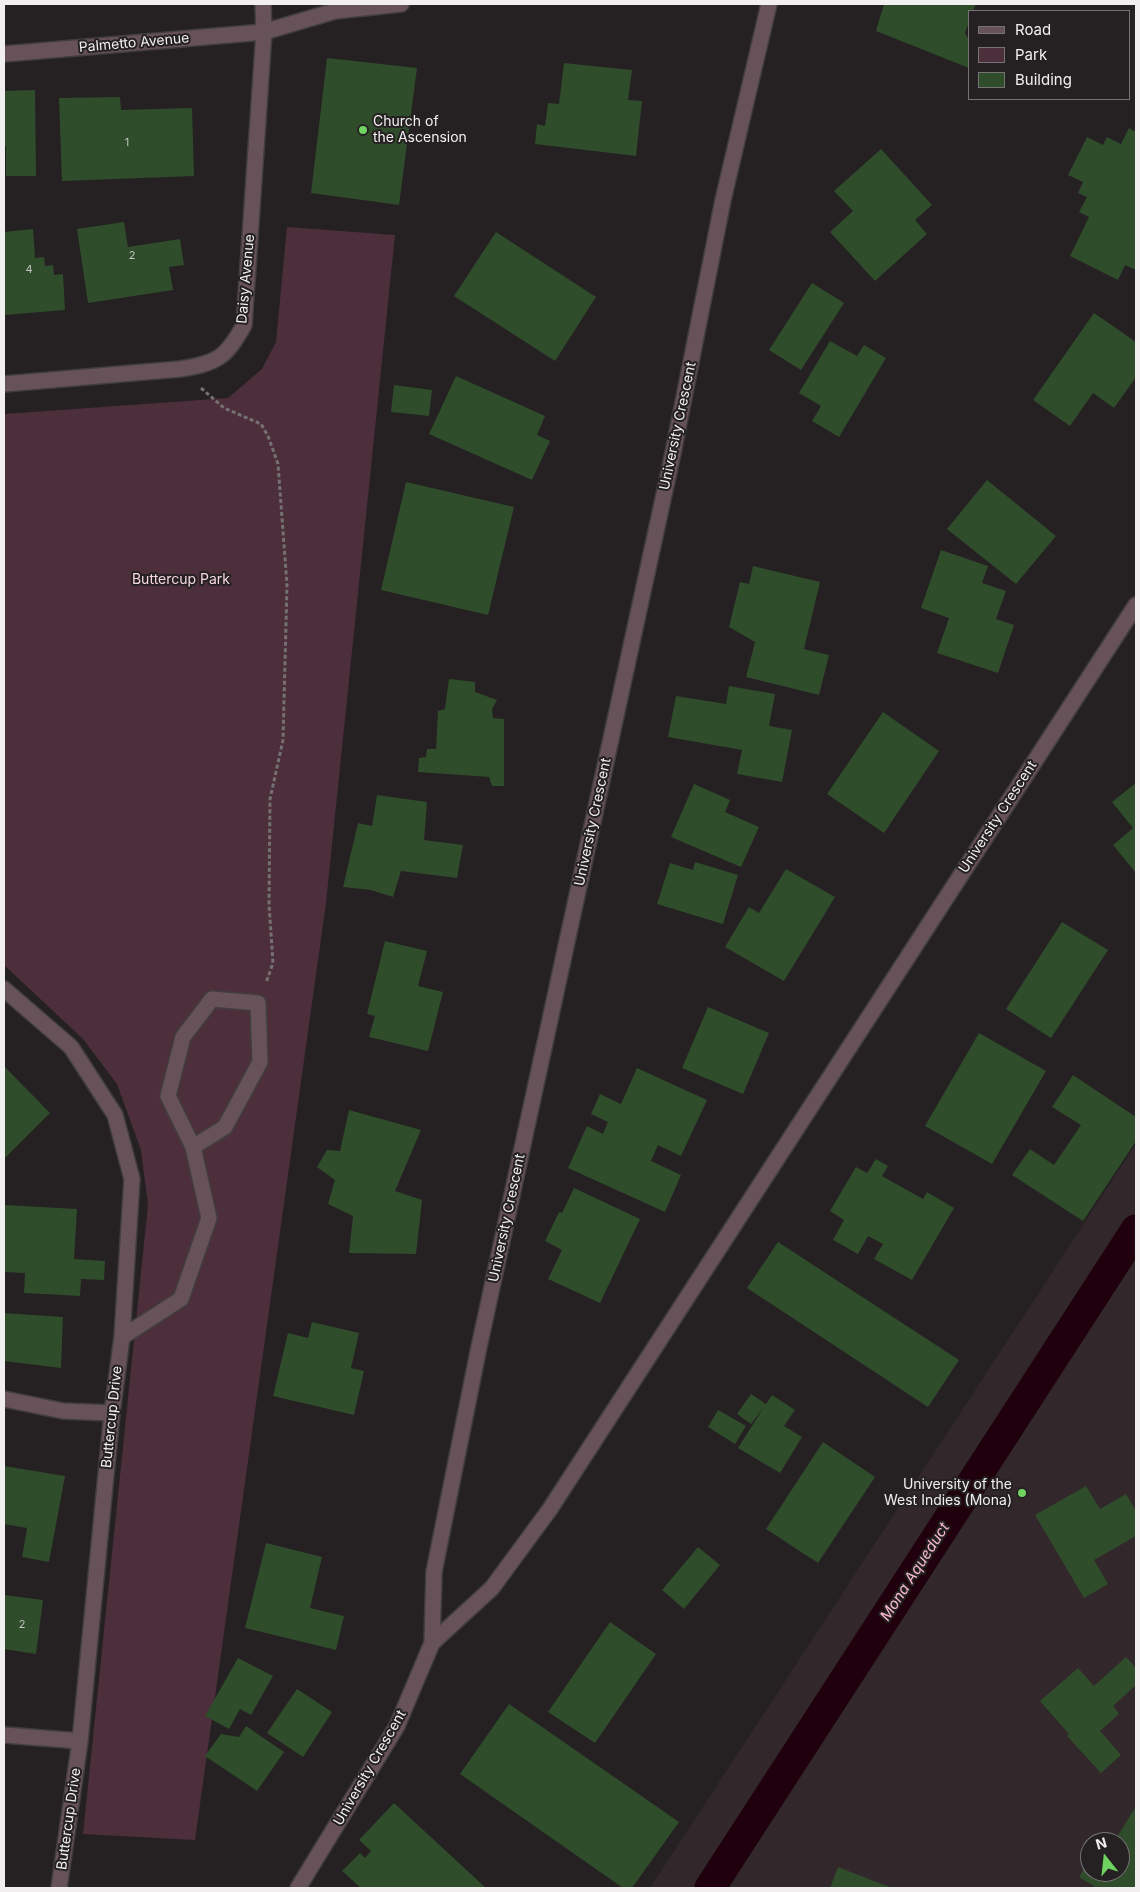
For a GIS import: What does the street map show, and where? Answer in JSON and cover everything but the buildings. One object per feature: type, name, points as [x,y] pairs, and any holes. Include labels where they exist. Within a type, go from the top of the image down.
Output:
[{"type":"street","name":"Daisy Avenue","points":[[4,384],[180,369],[202,365],[222,356],[235,341],[244,325],[264,32],[263,4]]},
{"type":"street","name":"Palmetto Avenue","points":[[4,54],[264,32],[336,11],[400,4]]},
{"type":"street","name":"University Crescent","points":[[298,1888],[398,1726],[432,1642],[434,1572],[479,1347],[671,463],[723,200],[770,4]]},
{"type":"street","name":"University Crescent","points":[[432,1642],[492,1588],[550,1509],[1136,604]]},
{"type":"street","name":"Buttercup Drive","points":[[4,989],[71,1047],[116,1115],[132,1180],[122,1337],[112,1413],[80,1741],[59,1888]]},
{"type":"street","points":[[122,1337],[181,1299],[209,1218],[193,1148],[168,1096],[183,1037],[212,999],[258,1003],[260,1062],[225,1127],[193,1148]]},
{"type":"street","points":[[4,1399],[63,1411],[112,1413]]},
{"type":"street","points":[[4,1735],[80,1741]]},
{"type":"path","points":[[180,369],[224,408],[261,424],[268,436],[278,464],[287,585],[284,730],[270,799],[269,904],[273,963],[258,1003]]},
{"type":"shaded area","name":"University of the West Indies (Mona)","points":[[1136,1144],[1136,1888],[650,1888]]},
{"type":"green space","name":"Buttercup Park","points":[[287,227],[395,235],[326,903],[195,1840],[83,1834],[148,1205],[141,1150],[117,1084],[83,1039],[4,965],[4,414],[228,398],[262,369],[276,342]]},
{"type":"waterway","name":"Mona Aqueduct","points":[[710,1888],[1136,1230]]},
{"type":"place","name":"Church of the Ascension","points":[[363,130]]},
{"type":"place","name":"University of the West Indies (Mona)","points":[[1022,1493]]}]
